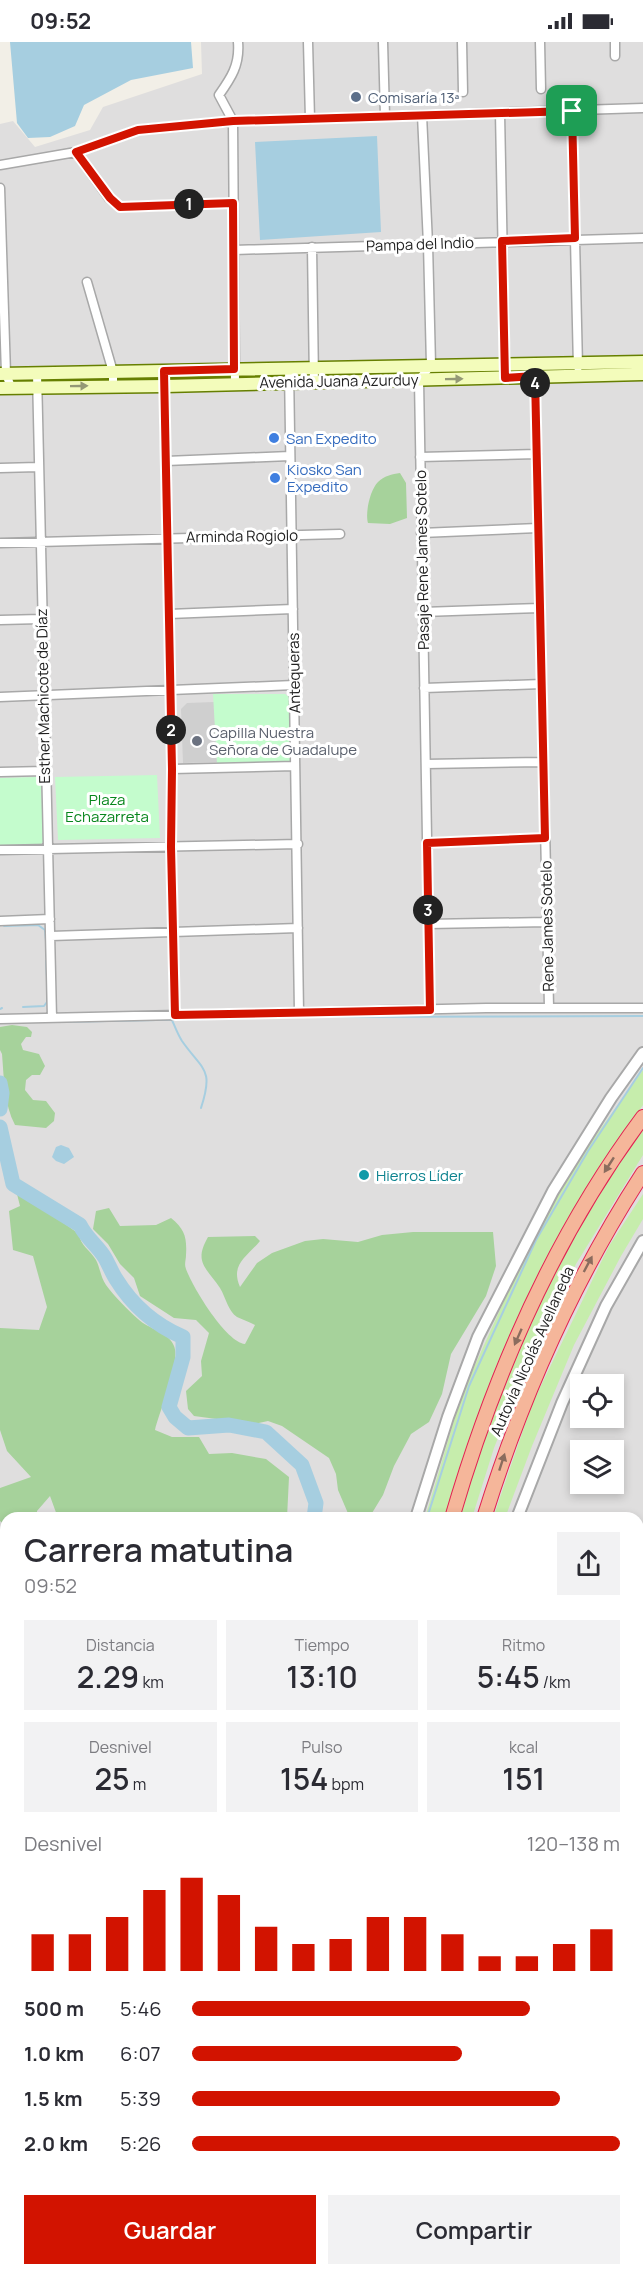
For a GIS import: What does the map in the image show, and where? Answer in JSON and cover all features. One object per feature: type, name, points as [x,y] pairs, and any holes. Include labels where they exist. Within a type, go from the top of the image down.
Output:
[{"type":"highway","name":"Autovía Nicolás Avellaneda","points":[[454,1512],[489,1406],[532,1305],[588,1200],[643,1117]]},
{"type":"highway","name":"Autovía Nicolás Avellaneda","points":[[486,1512],[505,1451],[554,1333],[597,1247],[643,1173]]},
{"type":"main road","name":"Avenida Juana Azurduy","points":[[113,379],[165,386],[235,384],[289,382],[314,375],[431,365],[643,362]]},
{"type":"main road","name":"Avenida Juana Azurduy","points":[[6,387],[37,381],[113,379],[164,371],[234,369],[289,369],[314,375],[419,380],[643,374]]},
{"type":"main road","name":"Avenida Juana Azurduy","points":[[3,374],[37,381]]},
{"type":"street","points":[[235,384],[233,121],[219,96],[233,76],[239,51],[238,42]]},
{"type":"street","points":[[308,42],[310,119]]},
{"type":"street","points":[[383,42],[385,116]]},
{"type":"street","points":[[462,42],[463,92]]},
{"type":"street","points":[[540,42],[541,89]]},
{"type":"street","points":[[615,42],[615,56]]},
{"type":"street","points":[[0,165],[76,152],[138,130],[233,121],[643,108]]},
{"type":"street","points":[[572,111],[579,376]]},
{"type":"street","points":[[500,113],[505,378]]},
{"type":"street","points":[[419,380],[431,365],[422,115]]},
{"type":"street","points":[[76,152],[110,198],[120,207],[233,203]]},
{"type":"street","points":[[0,190],[3,374],[6,387]]},
{"type":"street","name":"Pampa del Indio","points":[[234,250],[575,238],[643,238]]},
{"type":"street","points":[[312,247],[314,375]]},
{"type":"street","points":[[87,282],[113,379]]},
{"type":"street","name":"Antequeras","points":[[289,369],[299,1012]]},
{"type":"street","points":[[164,371],[175,1015]]},
{"type":"street","name":"Rene James Sotelo","points":[[535,376],[549,1008]]},
{"type":"street","name":"Pasaje Rene James Sotelo","points":[[419,380],[430,1010]]},
{"type":"street","name":"Esther Machicote de Díaz","points":[[37,381],[52,1018]]},
{"type":"street","points":[[420,457],[537,454]]},
{"type":"street","points":[[166,461],[290,456]]},
{"type":"street","points":[[0,468],[38,467]]},
{"type":"street","points":[[421,533],[538,528]]},
{"type":"street","name":"Arminda Rogiolo","points":[[0,543],[340,534]]},
{"type":"street","points":[[423,612],[540,608]]},
{"type":"street","points":[[169,614],[293,609]]},
{"type":"street","points":[[0,620],[41,619]]},
{"type":"street","points":[[424,688],[542,684]]},
{"type":"street","points":[[0,697],[170,692],[294,685]]},
{"type":"street","points":[[426,764],[543,762]]},
{"type":"street","points":[[172,769],[295,766]]},
{"type":"street","points":[[0,772],[45,771]]},
{"type":"street","points":[[427,843],[545,838]]},
{"type":"street","points":[[0,850],[298,844]]},
{"type":"street","points":[[0,921],[50,919]]},
{"type":"street","points":[[428,924],[547,922]]},
{"type":"street","points":[[51,936],[298,928]]},
{"type":"street","points":[[0,1019],[299,1012],[643,1008]]},
{"type":"street","points":[[418,1512],[448,1417],[478,1337],[553,1191],[611,1098],[643,1053]]},
{"type":"street","points":[[519,1512],[562,1403],[606,1306],[643,1241]]},
{"type":"shaded area","points":[[201,42],[643,42],[643,1512],[0,1512],[0,124],[13,121],[35,147],[90,130],[103,107],[202,74]]},
{"type":"shaded area","points":[[214,702],[217,762],[183,763],[181,709],[187,703]]},
{"type":"green space","points":[[415,372],[415,375],[329,376],[329,373]]},
{"type":"green space","points":[[400,473],[406,483],[407,518],[390,524],[368,523],[369,502],[375,486],[385,477]]},
{"type":"green space","points":[[213,694],[285,694],[289,697],[292,759],[287,763],[217,764]]},
{"type":"green space","name":"Plaza Echazarreta","points":[[157,775],[160,838],[58,840],[55,777]]},
{"type":"green space","points":[[36,777],[41,781],[43,842],[39,846],[0,847],[0,778]]},
{"type":"green space","points":[[12,1025],[27,1027],[32,1032],[31,1037],[26,1037],[21,1044],[23,1050],[39,1054],[45,1066],[40,1075],[32,1075],[26,1080],[25,1090],[33,1100],[46,1101],[55,1113],[54,1121],[46,1128],[15,1125],[11,1117],[5,1091],[0,1027]]},
{"type":"green space","points":[[643,1070],[643,1105],[600,1166],[563,1227],[523,1306],[493,1375],[446,1512],[427,1512],[462,1394],[533,1237],[586,1149]]},
{"type":"green space","points":[[643,1127],[643,1155],[576,1264],[531,1355],[494,1448],[474,1512],[461,1512],[509,1374],[524,1339],[556,1269],[607,1181]]},
{"type":"green space","points":[[17,1194],[37,1204],[79,1234],[83,1244],[96,1260],[104,1282],[113,1294],[142,1322],[171,1341],[174,1346],[175,1363],[155,1430],[172,1437],[199,1437],[209,1454],[232,1453],[266,1459],[289,1477],[287,1512],[56,1512],[50,1496],[37,1512],[0,1512],[0,1488],[31,1477],[7,1451],[0,1430],[0,1328],[39,1330],[47,1307],[33,1256],[13,1250],[9,1211],[20,1206]]},
{"type":"green space","points":[[643,1194],[643,1219],[574,1345],[507,1512],[495,1512],[532,1404],[609,1246]]},
{"type":"green space","points":[[109,1208],[120,1226],[156,1225],[171,1218],[176,1222],[184,1234],[185,1267],[190,1278],[220,1324],[237,1341],[245,1344],[255,1325],[234,1314],[204,1265],[202,1253],[208,1237],[255,1236],[260,1241],[241,1261],[237,1272],[240,1287],[257,1263],[272,1253],[305,1241],[323,1239],[358,1242],[382,1235],[413,1232],[493,1232],[496,1266],[486,1296],[451,1354],[442,1394],[429,1422],[411,1434],[373,1512],[347,1512],[338,1490],[336,1474],[329,1458],[282,1426],[268,1421],[254,1424],[194,1416],[188,1409],[186,1391],[202,1376],[201,1361],[209,1333],[196,1320],[174,1318],[140,1296],[134,1278],[120,1264],[108,1244],[93,1229],[96,1211]]},
{"type":"water","points":[[10,42],[191,42],[193,68],[131,80],[84,105],[75,126],[50,137],[28,138],[17,123]]},
{"type":"water","points":[[377,136],[381,232],[260,240],[255,142]]},
{"type":"water","points":[[61,1145],[69,1148],[74,1157],[64,1164],[52,1157],[56,1147]]},
{"type":"waterway","points":[[4,926],[38,925],[45,930],[46,941]]},
{"type":"waterway","points":[[46,961],[47,977]]},
{"type":"waterway","points":[[23,1007],[44,1006],[47,1002],[47,980]]},
{"type":"waterway","points":[[58,1022],[304,1017],[643,1016]]},
{"type":"waterway","points":[[172,1020],[182,1041],[201,1065],[206,1077],[205,1095],[201,1108]]},
{"type":"waterway","points":[[429,1512],[469,1386],[536,1240],[588,1151],[643,1068]]},
{"type":"waterway","points":[[0,1083],[2,1093],[0,1109]]},
{"type":"waterway","points":[[0,1127],[13,1184],[80,1225],[102,1254],[122,1288],[137,1306],[163,1327],[183,1337],[183,1357],[169,1407],[175,1417],[188,1428],[229,1425],[266,1432],[302,1465],[316,1503],[315,1512]]},
{"type":"place","name":"Comisaría 13ª","points":[[356,97]]},
{"type":"place","name":"San Expedito","points":[[274,438]]},
{"type":"place","name":"Kiosko San Expedito","points":[[275,478]]},
{"type":"place","name":"Capilla Nuestra Señora de Guadalupe","points":[[197,741]]},
{"type":"place","name":"Hierros Líder","points":[[364,1175]]},
{"type":"route","points":[[572,111],[575,238],[502,241],[505,378],[535,376],[545,838],[427,843],[430,1010],[175,1015],[164,371],[234,369],[233,203],[120,207],[110,198],[76,152],[138,130],[233,121],[572,111]]}]
